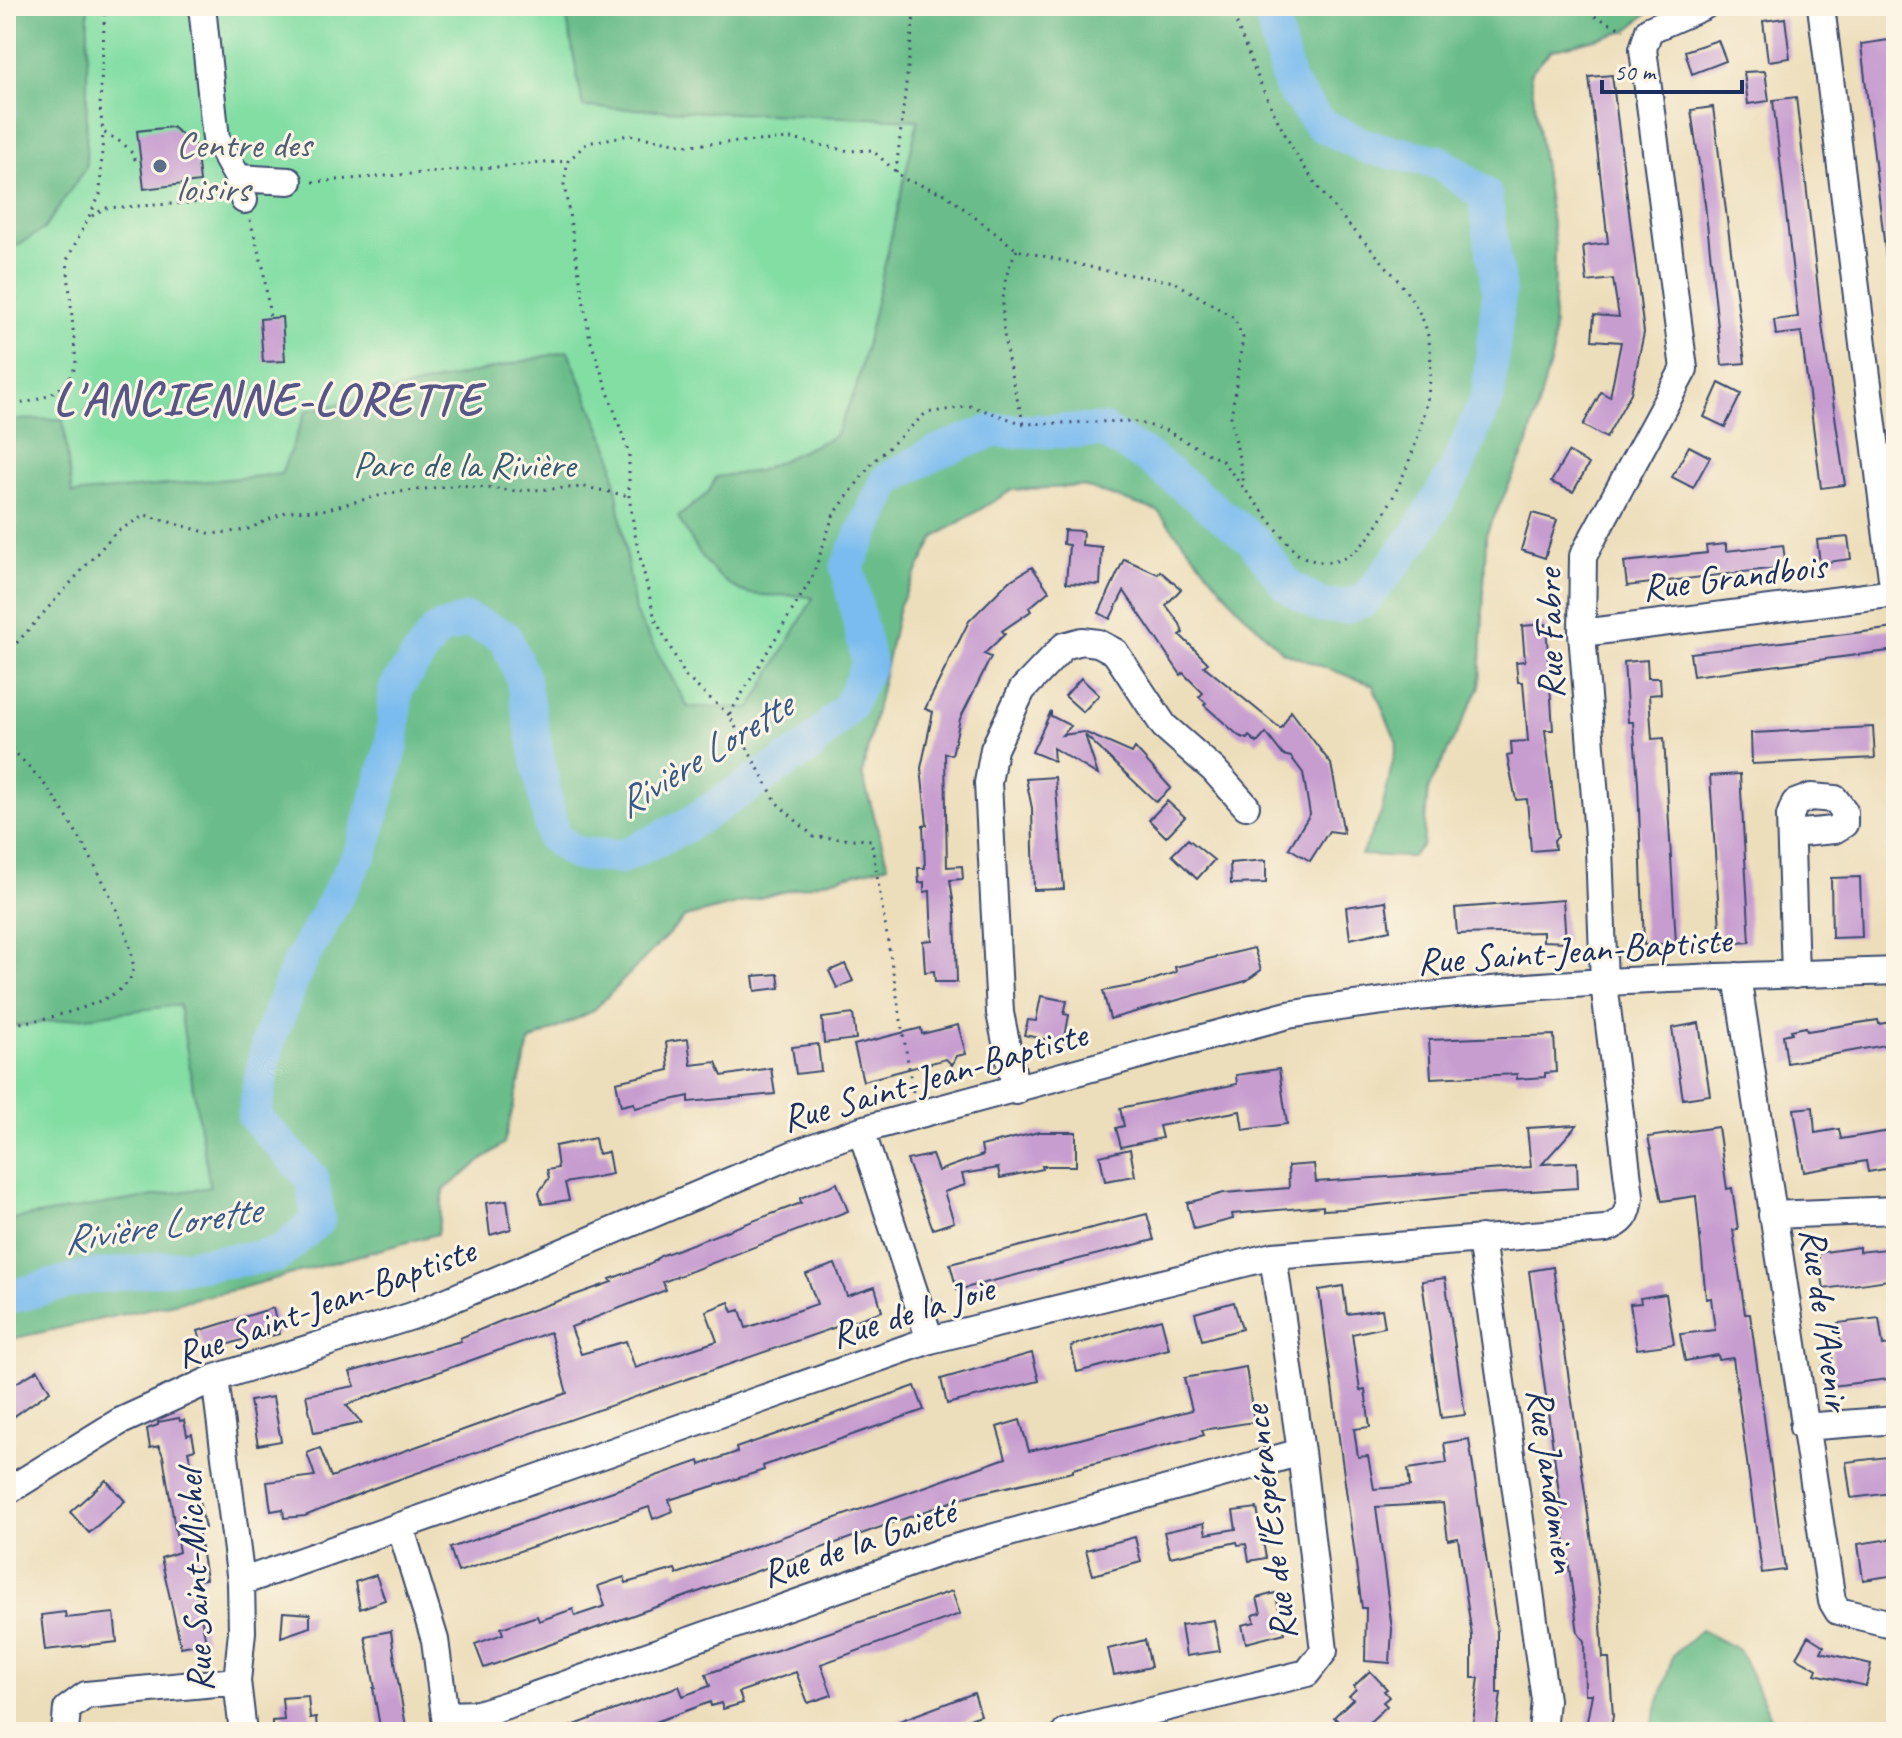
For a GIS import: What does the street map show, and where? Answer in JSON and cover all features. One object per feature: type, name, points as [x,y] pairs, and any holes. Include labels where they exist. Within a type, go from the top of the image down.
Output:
[{"type":"street","points":[[202,6],[216,139],[241,189],[289,181]]},
{"type":"street","points":[[1638,30],[1704,6]]},
{"type":"street","points":[[1821,6],[1895,594]]},
{"type":"street","name":"Rue Fabre","points":[[1626,1215],[1630,1196],[1604,983],[1599,848],[1582,633],[1583,556],[1684,369],[1638,30]]},
{"type":"street","name":"Rue Grandbois","points":[[1582,633],[1895,594]]},
{"type":"street","points":[[1016,1091],[1000,1013],[988,783],[994,749],[1022,690],[1064,646],[1082,641],[1098,643],[1115,652],[1164,726],[1214,770],[1246,806]]},
{"type":"street","points":[[1791,834],[1795,975]]},
{"type":"street","name":"Rue Saint-Jean-Baptiste","points":[[6,1492],[119,1422],[215,1378],[412,1316],[794,1154],[861,1130],[1016,1091],[1288,1015],[1356,1003],[1604,983],[1896,971]]},
{"type":"street","name":"Rue de l'Avenir","points":[[1737,976],[1803,1427],[1832,1601],[1838,1611],[1896,1625]]},
{"type":"street","points":[[861,1130],[930,1340]]},
{"type":"street","points":[[1772,1215],[1896,1210]]},
{"type":"street","name":"Rue de la Joie","points":[[241,1582],[930,1340],[1273,1256],[1605,1229],[1619,1225],[1626,1215]]},
{"type":"street","name":"Rue Jandomien","points":[[1481,1238],[1545,1700],[1542,1732]]},
{"type":"street","name":"Rue de l'Espérance","points":[[1066,1732],[1307,1673],[1324,1651],[1325,1635],[1273,1256]]},
{"type":"street","name":"Rue Saint-Michel","points":[[215,1378],[241,1582],[242,1632],[237,1681],[243,1732]]},
{"type":"street","points":[[1803,1427],[1896,1420]]},
{"type":"street","name":"Rue de la Gaieté","points":[[446,1724],[944,1551],[1301,1452]]},
{"type":"street","points":[[400,1526],[435,1640],[446,1724]]},
{"type":"street","points":[[65,1732],[67,1709],[86,1695],[237,1681]]},
{"type":"path","points":[[6,406],[54,395],[73,377],[76,363],[67,260],[103,184],[100,107],[105,6]]},
{"type":"path","points":[[896,172],[915,6]]},
{"type":"path","points":[[729,715],[812,578],[833,516],[872,463],[926,413],[971,406],[1024,424],[1132,421],[1163,429],[1222,461],[1244,484],[1296,553],[1312,562],[1331,563],[1363,548],[1412,460],[1425,404],[1430,355],[1422,316],[1401,283],[1368,250],[1319,189],[1262,96],[1227,6],[1187,10],[1179,6]]},
{"type":"path","points":[[1573,6],[1638,30]]},
{"type":"path","points":[[103,132],[124,144],[134,154],[136,163]]},
{"type":"path","points":[[917,1116],[871,840],[814,837],[777,803],[729,715],[686,677],[655,619],[644,582],[629,496],[629,454],[590,339],[564,184],[568,161],[587,143],[629,135],[687,145],[792,139],[849,151],[872,150],[904,179],[945,194],[1017,250],[1107,271],[1175,282],[1234,318],[1243,338],[1231,417],[1244,484]]},
{"type":"path","points":[[289,181],[568,161]]},
{"type":"path","points":[[88,219],[105,208],[241,189],[263,267],[270,318]]},
{"type":"path","points":[[1017,250],[1008,264],[1003,306],[1013,384],[1024,424]]},
{"type":"path","points":[[6,655],[116,532],[145,515],[212,534],[246,530],[288,511],[323,510],[390,493],[459,485],[516,491],[585,487],[629,496]]},
{"type":"path","points":[[6,743],[50,793],[96,868],[133,953],[132,976],[126,985],[97,1003],[21,1024],[6,1024]]},
{"type":"green space","name":"Parc de la Rivière","points":[[6,6],[1655,6],[1627,31],[1551,50],[1530,73],[1555,245],[1553,352],[1527,446],[1486,534],[1480,687],[1397,743],[1373,685],[1283,652],[1237,607],[1158,511],[1082,486],[1012,490],[935,537],[899,606],[862,774],[888,865],[685,917],[593,1011],[530,1041],[504,1143],[444,1190],[437,1234],[237,1289],[6,1340]]},
{"type":"green space","points":[[6,6],[88,6],[86,167],[44,229],[6,252]]},
{"type":"green space","name":"Parc de la Rivière","points":[[521,6],[1655,6],[1627,31],[1551,50],[1530,73],[1555,245],[1553,352],[1527,446],[1486,534],[1480,687],[1428,790],[1423,845],[1411,857],[1361,855],[1381,814],[1397,743],[1373,685],[1283,652],[1237,607],[1158,511],[1082,486],[1012,490],[935,537],[899,606],[862,774],[888,865],[685,917],[593,1011],[530,1041],[504,1143],[444,1190],[437,1234],[237,1289],[6,1340],[6,1220],[210,1187],[179,1005],[6,1027],[6,420],[63,419],[72,494],[281,474],[306,411],[568,351],[611,453],[635,612],[688,707],[751,708],[813,598],[751,594],[733,587],[713,571],[678,517],[708,493],[716,477],[758,471],[835,436],[856,389],[918,120],[583,107],[566,13],[521,9]]},
{"type":"green space","points":[[1701,1630],[1739,1650],[1778,1732],[1650,1732],[1673,1655]]},
{"type":"building","points":[[1785,18],[1790,58],[1768,61],[1763,21]]},
{"type":"building","points":[[1896,39],[1896,265],[1887,266],[1861,44]]},
{"type":"building","points":[[1718,40],[1726,61],[1692,74],[1685,51]]},
{"type":"building","points":[[1765,71],[1769,101],[1748,104],[1744,72]]},
{"type":"building","points":[[1612,75],[1644,333],[1631,393],[1606,438],[1583,425],[1601,392],[1610,397],[1621,342],[1592,340],[1594,315],[1619,317],[1613,279],[1587,282],[1583,246],[1608,243],[1589,77]]},
{"type":"building","points":[[1796,97],[1823,332],[1845,485],[1821,488],[1801,332],[1776,335],[1774,320],[1798,317],[1773,100]]},
{"type":"building","points":[[1713,107],[1745,363],[1722,365],[1705,204],[1691,110]]},
{"type":"building","points":[[172,127],[196,146],[200,182],[144,189],[137,131]]},
{"type":"building","points":[[282,317],[285,361],[263,362],[260,319]]},
{"type":"building","points":[[1719,383],[1741,394],[1725,427],[1704,417]]},
{"type":"building","points":[[1689,446],[1710,457],[1693,488],[1672,477]]},
{"type":"building","points":[[1568,452],[1589,464],[1573,492],[1551,482]]},
{"type":"building","points":[[1532,513],[1557,520],[1545,558],[1521,550]]},
{"type":"building","points":[[1064,530],[1083,531],[1082,545],[1102,547],[1100,585],[1066,583],[1069,545],[1063,544]]},
{"type":"building","points":[[1848,537],[1851,559],[1820,563],[1817,540]]},
{"type":"building","points":[[1726,544],[1726,551],[1783,545],[1786,567],[1627,586],[1624,562],[1707,553],[1706,546]]},
{"type":"building","points":[[1124,559],[1158,574],[1160,571],[1181,589],[1166,605],[1180,624],[1183,633],[1180,635],[1208,663],[1204,666],[1281,729],[1291,711],[1331,764],[1344,833],[1329,831],[1310,861],[1289,848],[1310,814],[1303,773],[1291,757],[1283,755],[1266,733],[1257,743],[1249,736],[1247,739],[1239,736],[1204,705],[1206,703],[1199,697],[1203,693],[1183,673],[1181,675],[1124,591],[1110,619],[1099,613]]},
{"type":"building","points":[[1032,567],[1049,591],[1029,608],[1031,611],[1002,631],[1005,634],[984,654],[991,657],[960,719],[952,755],[945,753],[947,867],[962,866],[963,879],[950,880],[955,912],[957,982],[935,982],[934,971],[925,972],[923,941],[932,940],[930,891],[924,892],[924,882],[919,883],[918,868],[925,868],[923,825],[927,825],[921,768],[933,712],[925,709],[969,621],[1008,582]]},
{"type":"building","points":[[1546,624],[1553,730],[1545,730],[1558,837],[1554,840],[1555,849],[1531,851],[1527,799],[1516,800],[1507,756],[1512,755],[1511,742],[1528,741],[1523,682],[1518,682],[1516,662],[1525,661],[1522,626]]},
{"type":"building","points":[[1896,628],[1896,650],[1693,676],[1690,653]]},
{"type":"building","points":[[1647,660],[1648,678],[1660,678],[1661,694],[1649,695],[1652,739],[1664,738],[1676,943],[1644,945],[1638,782],[1633,722],[1628,722],[1624,662]]},
{"type":"building","points":[[1081,678],[1099,695],[1083,712],[1065,696]]},
{"type":"building","points":[[1051,711],[1051,716],[1071,726],[1062,735],[1084,732],[1132,753],[1135,748],[1171,788],[1156,802],[1085,735],[1098,775],[1053,748],[1054,761],[1032,752]]},
{"type":"building","points":[[1873,727],[1875,758],[1752,764],[1751,733]]},
{"type":"building","points":[[1740,774],[1750,942],[1721,944],[1710,776]]},
{"type":"building","points":[[1055,777],[1064,889],[1034,890],[1032,808],[1026,779]]},
{"type":"building","points":[[1167,801],[1185,817],[1166,837],[1149,820]]},
{"type":"building","points":[[1188,839],[1214,860],[1197,879],[1172,855]]},
{"type":"building","points":[[1266,860],[1266,883],[1231,884],[1230,863]]},
{"type":"building","points":[[1860,877],[1862,937],[1832,938],[1831,878]]},
{"type":"building","points":[[1563,900],[1566,942],[1543,941],[1543,932],[1457,934],[1455,908]]},
{"type":"building","points":[[1386,901],[1390,930],[1350,939],[1346,907]]},
{"type":"building","points":[[1254,948],[1261,970],[1246,981],[1110,1019],[1103,991],[1141,984],[1176,972],[1175,967]]},
{"type":"building","points":[[845,964],[853,981],[837,988],[829,971]]},
{"type":"building","points":[[778,974],[780,988],[755,991],[753,976]]},
{"type":"building","points":[[1041,996],[1067,1001],[1064,1014],[1069,1015],[1064,1043],[1024,1035],[1028,1020],[1036,1021]]},
{"type":"building","points":[[853,1014],[856,1039],[824,1043],[822,1018]]},
{"type":"building","points":[[1878,1020],[1879,1024],[1896,1021],[1896,1043],[1787,1063],[1783,1035],[1792,1033],[1791,1030],[1806,1027],[1807,1031]]},
{"type":"building","points":[[1699,1023],[1710,1095],[1683,1099],[1672,1028]]},
{"type":"building","points":[[958,1025],[966,1054],[957,1056],[952,1065],[946,1059],[863,1081],[854,1045],[921,1028],[922,1034]]},
{"type":"building","points":[[1554,1035],[1556,1072],[1545,1073],[1545,1077],[1517,1079],[1517,1074],[1431,1078],[1429,1040]]},
{"type":"building","points":[[688,1039],[691,1065],[716,1062],[722,1076],[771,1068],[775,1094],[689,1102],[689,1096],[635,1108],[634,1103],[621,1106],[616,1082],[669,1070],[666,1042]]},
{"type":"building","points":[[818,1044],[821,1071],[796,1074],[792,1047]]},
{"type":"building","points":[[1279,1069],[1287,1124],[1243,1130],[1240,1111],[1159,1126],[1162,1138],[1121,1147],[1116,1128],[1124,1126],[1120,1108],[1237,1084],[1236,1075]]},
{"type":"building","points":[[1813,1107],[1815,1133],[1839,1129],[1841,1139],[1896,1130],[1896,1167],[1868,1172],[1866,1161],[1804,1172],[1794,1109]]},
{"type":"building","points":[[1577,1125],[1542,1164],[1577,1162],[1578,1188],[1471,1195],[1342,1209],[1323,1210],[1323,1206],[1232,1214],[1233,1219],[1194,1229],[1187,1203],[1224,1193],[1289,1188],[1288,1166],[1314,1164],[1316,1182],[1531,1167],[1527,1128]]},
{"type":"building","points":[[1718,1127],[1727,1189],[1732,1188],[1738,1229],[1733,1230],[1745,1314],[1750,1314],[1785,1570],[1762,1573],[1733,1358],[1719,1360],[1718,1355],[1685,1361],[1680,1334],[1715,1330],[1711,1298],[1706,1299],[1696,1196],[1662,1201],[1648,1137]]},
{"type":"building","points":[[1039,1132],[1076,1132],[1076,1166],[1042,1166],[1043,1169],[1000,1178],[998,1168],[962,1174],[965,1185],[944,1192],[954,1222],[933,1229],[907,1160],[932,1155],[938,1171],[983,1155],[981,1146]]},
{"type":"building","points":[[595,1138],[598,1154],[608,1152],[612,1174],[565,1183],[569,1200],[542,1204],[539,1192],[549,1178],[547,1170],[558,1168],[555,1146]]},
{"type":"building","points":[[1130,1149],[1135,1176],[1105,1181],[1100,1156]]},
{"type":"building","points":[[837,1183],[848,1211],[663,1282],[666,1290],[571,1327],[581,1354],[626,1341],[635,1368],[717,1341],[706,1311],[729,1302],[733,1312],[740,1310],[746,1328],[817,1304],[806,1274],[835,1264],[847,1296],[875,1287],[882,1311],[374,1488],[305,1516],[284,1518],[283,1509],[271,1511],[267,1482],[315,1476],[307,1453],[320,1448],[331,1477],[567,1393],[550,1332],[346,1405],[362,1423],[314,1433],[306,1395],[355,1386],[350,1372],[461,1341],[460,1338],[501,1321],[612,1282],[610,1279],[651,1264],[660,1256],[801,1203],[800,1198]]},
{"type":"building","points":[[507,1200],[511,1229],[490,1235],[486,1203]]},
{"type":"building","points":[[1147,1214],[1154,1240],[957,1290],[950,1264]]},
{"type":"building","points":[[1859,1247],[1859,1252],[1896,1248],[1896,1279],[1824,1289],[1818,1253]]},
{"type":"building","points":[[1553,1267],[1599,1592],[1603,1658],[1609,1658],[1613,1716],[1610,1732],[1585,1732],[1592,1694],[1585,1694],[1584,1641],[1578,1633],[1529,1271]]},
{"type":"building","points":[[1445,1278],[1465,1415],[1441,1418],[1422,1281]]},
{"type":"building","points":[[1343,1286],[1347,1314],[1382,1309],[1385,1327],[1352,1334],[1360,1391],[1365,1390],[1370,1427],[1354,1429],[1358,1457],[1368,1456],[1374,1489],[1410,1486],[1408,1469],[1447,1463],[1444,1443],[1469,1439],[1497,1632],[1497,1693],[1501,1693],[1496,1732],[1472,1729],[1479,1678],[1472,1678],[1472,1636],[1458,1538],[1448,1540],[1443,1503],[1376,1507],[1392,1629],[1390,1663],[1365,1661],[1366,1608],[1362,1608],[1319,1290]]},
{"type":"building","points":[[1666,1294],[1674,1344],[1637,1349],[1630,1304],[1641,1303],[1640,1298]]},
{"type":"building","points":[[1234,1302],[1242,1329],[1202,1340],[1195,1313]]},
{"type":"building","points":[[273,1308],[279,1334],[258,1339],[257,1335],[205,1352],[198,1331]]},
{"type":"building","points":[[1879,1318],[1883,1346],[1896,1344],[1896,1378],[1824,1387],[1822,1366],[1833,1365],[1831,1348],[1841,1347],[1838,1323]]},
{"type":"building","points":[[1161,1319],[1169,1349],[1077,1372],[1071,1346]]},
{"type":"building","points":[[1032,1353],[1039,1381],[947,1404],[941,1379]]},
{"type":"building","points":[[1246,1367],[1254,1422],[1202,1430],[1204,1435],[1073,1469],[1073,1472],[971,1495],[484,1668],[475,1644],[503,1634],[501,1628],[537,1616],[539,1621],[573,1609],[575,1616],[605,1606],[598,1586],[624,1577],[626,1583],[675,1569],[677,1574],[1006,1458],[997,1427],[1020,1420],[1029,1451],[1080,1439],[1192,1410],[1184,1378]]},
{"type":"building","points":[[38,1370],[50,1391],[13,1417],[6,1406],[6,1389]]},
{"type":"building","points":[[915,1386],[924,1410],[763,1466],[764,1470],[669,1500],[673,1511],[653,1519],[649,1507],[458,1572],[450,1548],[699,1461],[700,1465],[737,1452],[736,1448]]},
{"type":"building","points":[[273,1397],[281,1441],[258,1445],[250,1401]]},
{"type":"building","points":[[179,1418],[180,1421],[184,1420],[187,1435],[192,1434],[195,1449],[188,1451],[205,1528],[198,1529],[206,1579],[194,1581],[206,1642],[181,1647],[161,1558],[179,1552],[163,1456],[159,1446],[150,1448],[147,1429],[158,1425],[158,1422]]},
{"type":"building","points":[[1887,1457],[1892,1493],[1851,1498],[1846,1462]]},
{"type":"building","points":[[106,1480],[125,1501],[89,1533],[70,1512]]},
{"type":"building","points":[[1257,1508],[1266,1558],[1249,1561],[1246,1544],[1238,1545],[1237,1542],[1170,1557],[1164,1532],[1204,1523],[1206,1534],[1236,1529],[1233,1511]]},
{"type":"building","points":[[1135,1537],[1141,1562],[1093,1575],[1086,1550]]},
{"type":"building","points":[[1896,1538],[1896,1575],[1863,1580],[1858,1544]]},
{"type":"building","points":[[376,1575],[385,1600],[360,1609],[355,1582]]},
{"type":"building","points":[[952,1591],[960,1614],[821,1664],[832,1695],[808,1703],[796,1672],[739,1692],[743,1703],[723,1709],[721,1703],[711,1706],[710,1702],[628,1732],[556,1732],[679,1686],[683,1696],[710,1686],[706,1674]]},
{"type":"building","points":[[1275,1593],[1285,1633],[1246,1643],[1242,1625],[1255,1622],[1253,1615],[1261,1613],[1257,1598]]},
{"type":"building","points":[[65,1612],[66,1618],[114,1613],[117,1642],[45,1650],[41,1615]]},
{"type":"building","points":[[283,1612],[310,1614],[310,1627],[281,1637]]},
{"type":"building","points":[[1214,1620],[1220,1651],[1186,1656],[1181,1625]]},
{"type":"building","points":[[391,1631],[407,1732],[381,1732],[373,1688],[365,1636]]},
{"type":"building","points":[[1808,1636],[1824,1646],[1821,1652],[1871,1664],[1866,1686],[1815,1674],[1817,1669],[1796,1657]]},
{"type":"building","points":[[1145,1640],[1151,1667],[1114,1675],[1108,1649]]},
{"type":"building","points":[[1370,1671],[1387,1689],[1384,1691],[1389,1697],[1383,1702],[1387,1706],[1359,1732],[1348,1732],[1334,1717],[1353,1699],[1349,1696],[1356,1689],[1354,1686]]},
{"type":"building","points":[[974,1693],[981,1715],[931,1732],[870,1732]]},
{"type":"building","points":[[308,1696],[310,1718],[316,1717],[317,1732],[272,1732],[272,1721],[284,1720],[282,1698]]},
{"type":"waterway","name":"Rivière Lorette","points":[[6,1298],[82,1278],[278,1255],[318,1220],[312,1178],[254,1116],[268,1042],[297,968],[362,850],[392,746],[396,688],[436,631],[468,620],[505,637],[522,676],[553,837],[577,854],[621,857],[684,827],[809,747],[849,706],[869,664],[847,567],[888,479],[939,451],[993,431],[1104,431],[1152,460],[1254,541],[1288,586],[1319,605],[1343,607],[1365,600],[1417,535],[1457,468],[1488,396],[1499,292],[1485,195],[1439,162],[1367,147],[1320,124],[1289,84],[1269,6]]},
{"type":"waterway","points":[[6,27],[11,38],[15,72],[6,161]]},
{"type":"place","name":"Centre des loisirs","points":[[160,166]]},
{"type":"district","name":"L'ANCIENNE-LORETTE","points":[[268,398]]}]
